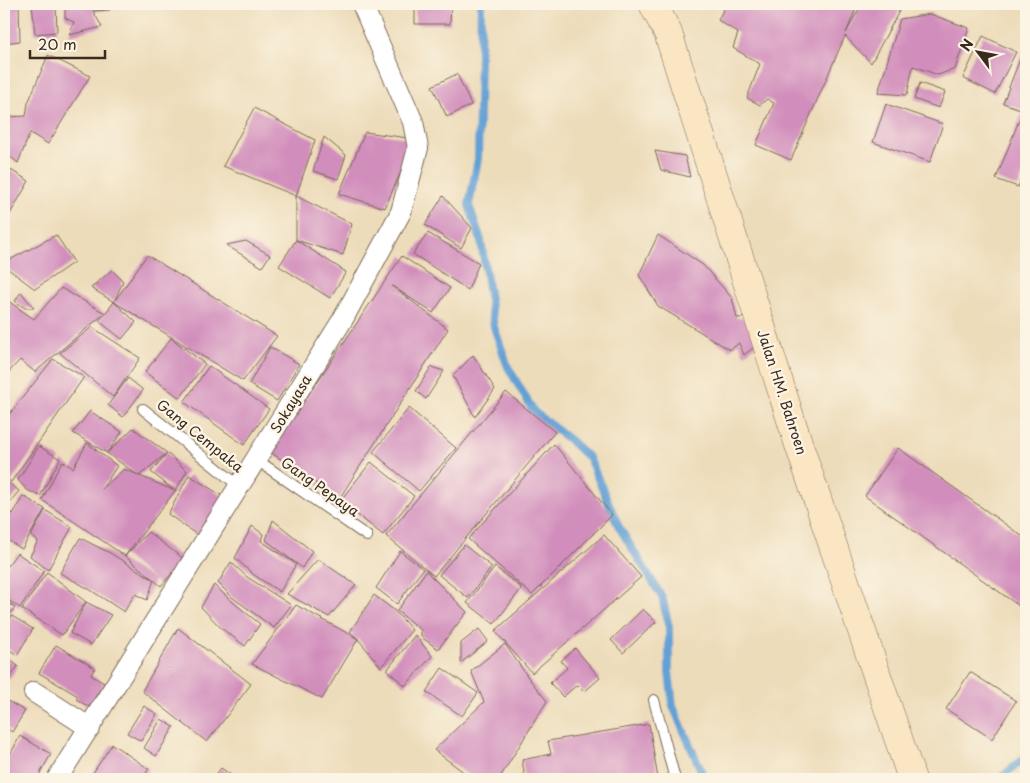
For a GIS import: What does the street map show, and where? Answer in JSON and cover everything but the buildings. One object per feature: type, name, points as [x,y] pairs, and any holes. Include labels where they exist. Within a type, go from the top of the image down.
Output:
[{"type":"street","name":"Sokayasa","points":[[57,779],[257,460],[342,319],[401,212],[418,148],[413,122],[362,4]]},
{"type":"street","name":"Jalan HM. Bahroen","points":[[653,4],[668,33],[798,442],[912,779]]},
{"type":"street","points":[[34,692],[90,728]]},
{"type":"lane","name":"Gang Cempaka","points":[[143,408],[239,486]]},
{"type":"lane","name":"Gang Pepaya","points":[[257,460],[367,536]]},
{"type":"lane","points":[[654,700],[675,779]]},
{"type":"waterway","points":[[481,4],[478,159],[469,205],[481,240],[494,327],[508,367],[534,412],[589,458],[619,527],[662,597],[669,627],[669,672],[673,706],[703,775],[707,779]]},
{"type":"waterway","points":[[999,779],[1026,757]]}]
